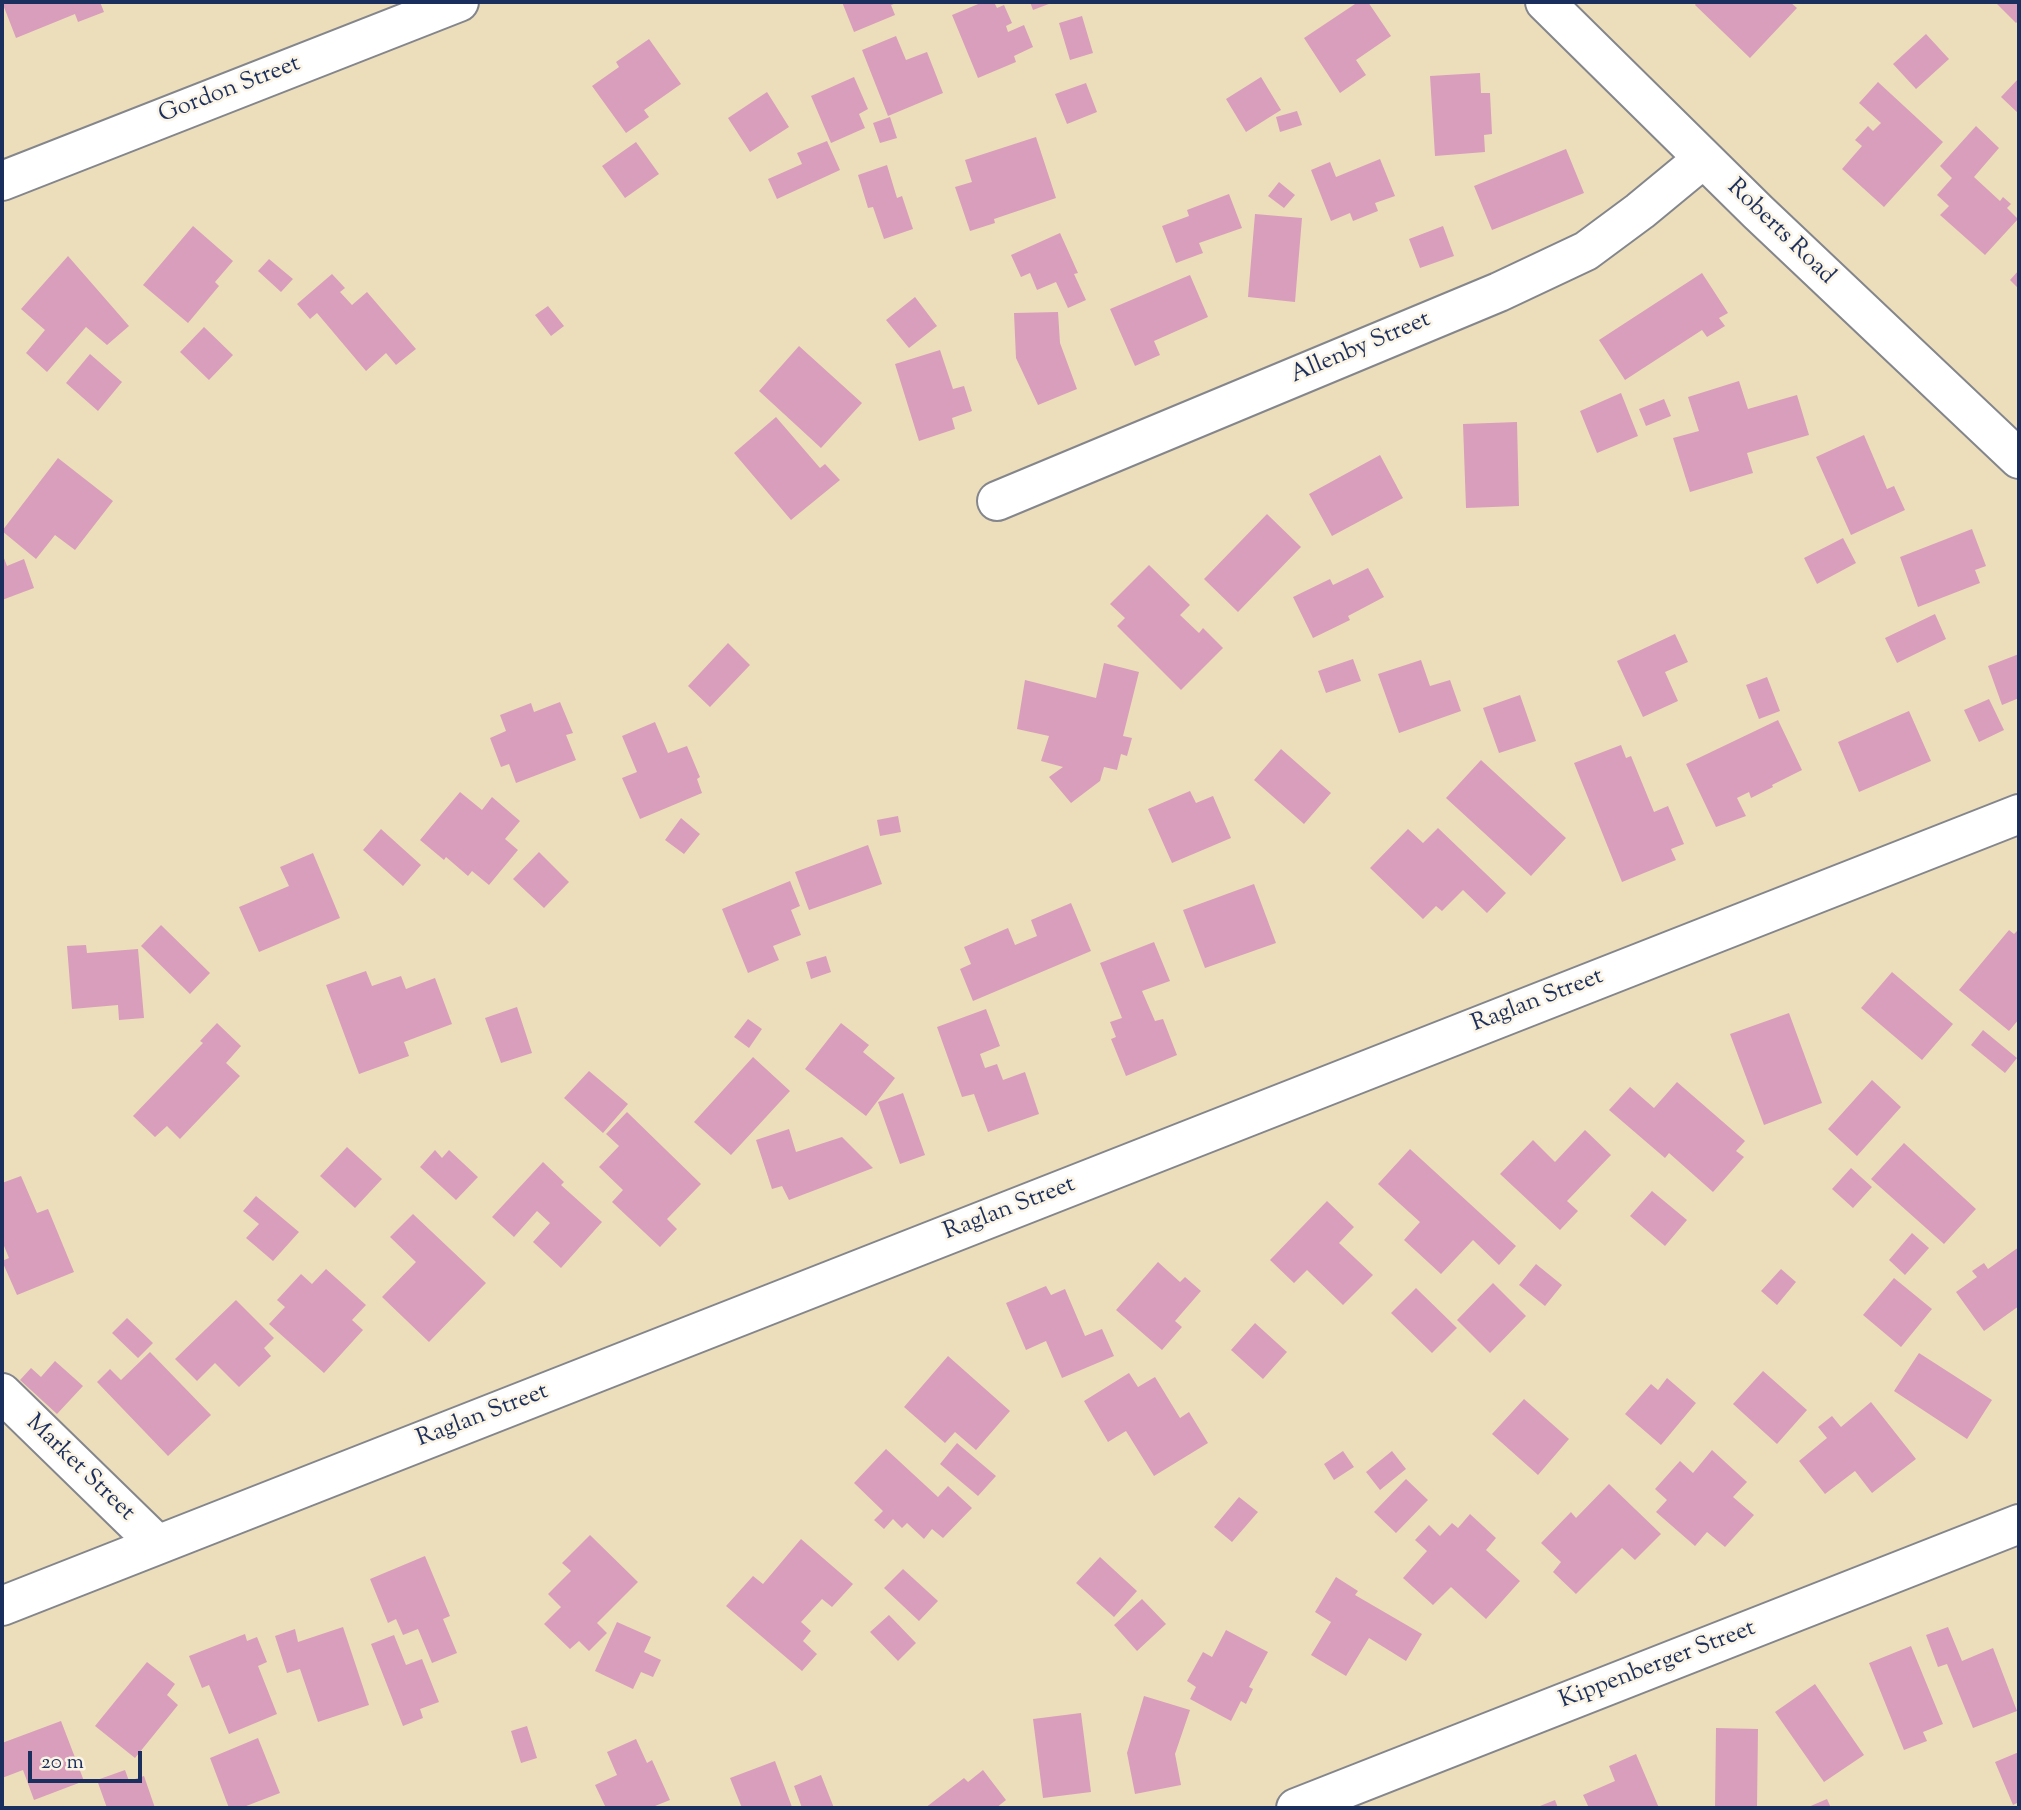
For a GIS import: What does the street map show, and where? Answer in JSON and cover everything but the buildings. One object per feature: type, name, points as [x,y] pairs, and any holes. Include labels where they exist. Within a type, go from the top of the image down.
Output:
[{"type":"street","name":"Gordon Street","points":[[2,181],[459,2]]},
{"type":"street","name":"Roberts Road","points":[[1545,2],[1703,159],[2019,459]]},
{"type":"street","name":"Allenby Street","points":[[997,501],[1499,292],[1586,251],[1703,159]]},
{"type":"street","name":"Raglan Street","points":[[2,1606],[2019,814]]},
{"type":"street","name":"Market Street","points":[[2,1393],[157,1545]]},
{"type":"street","name":"Kippenberger Street","points":[[1296,1808],[2019,1524]]}]
